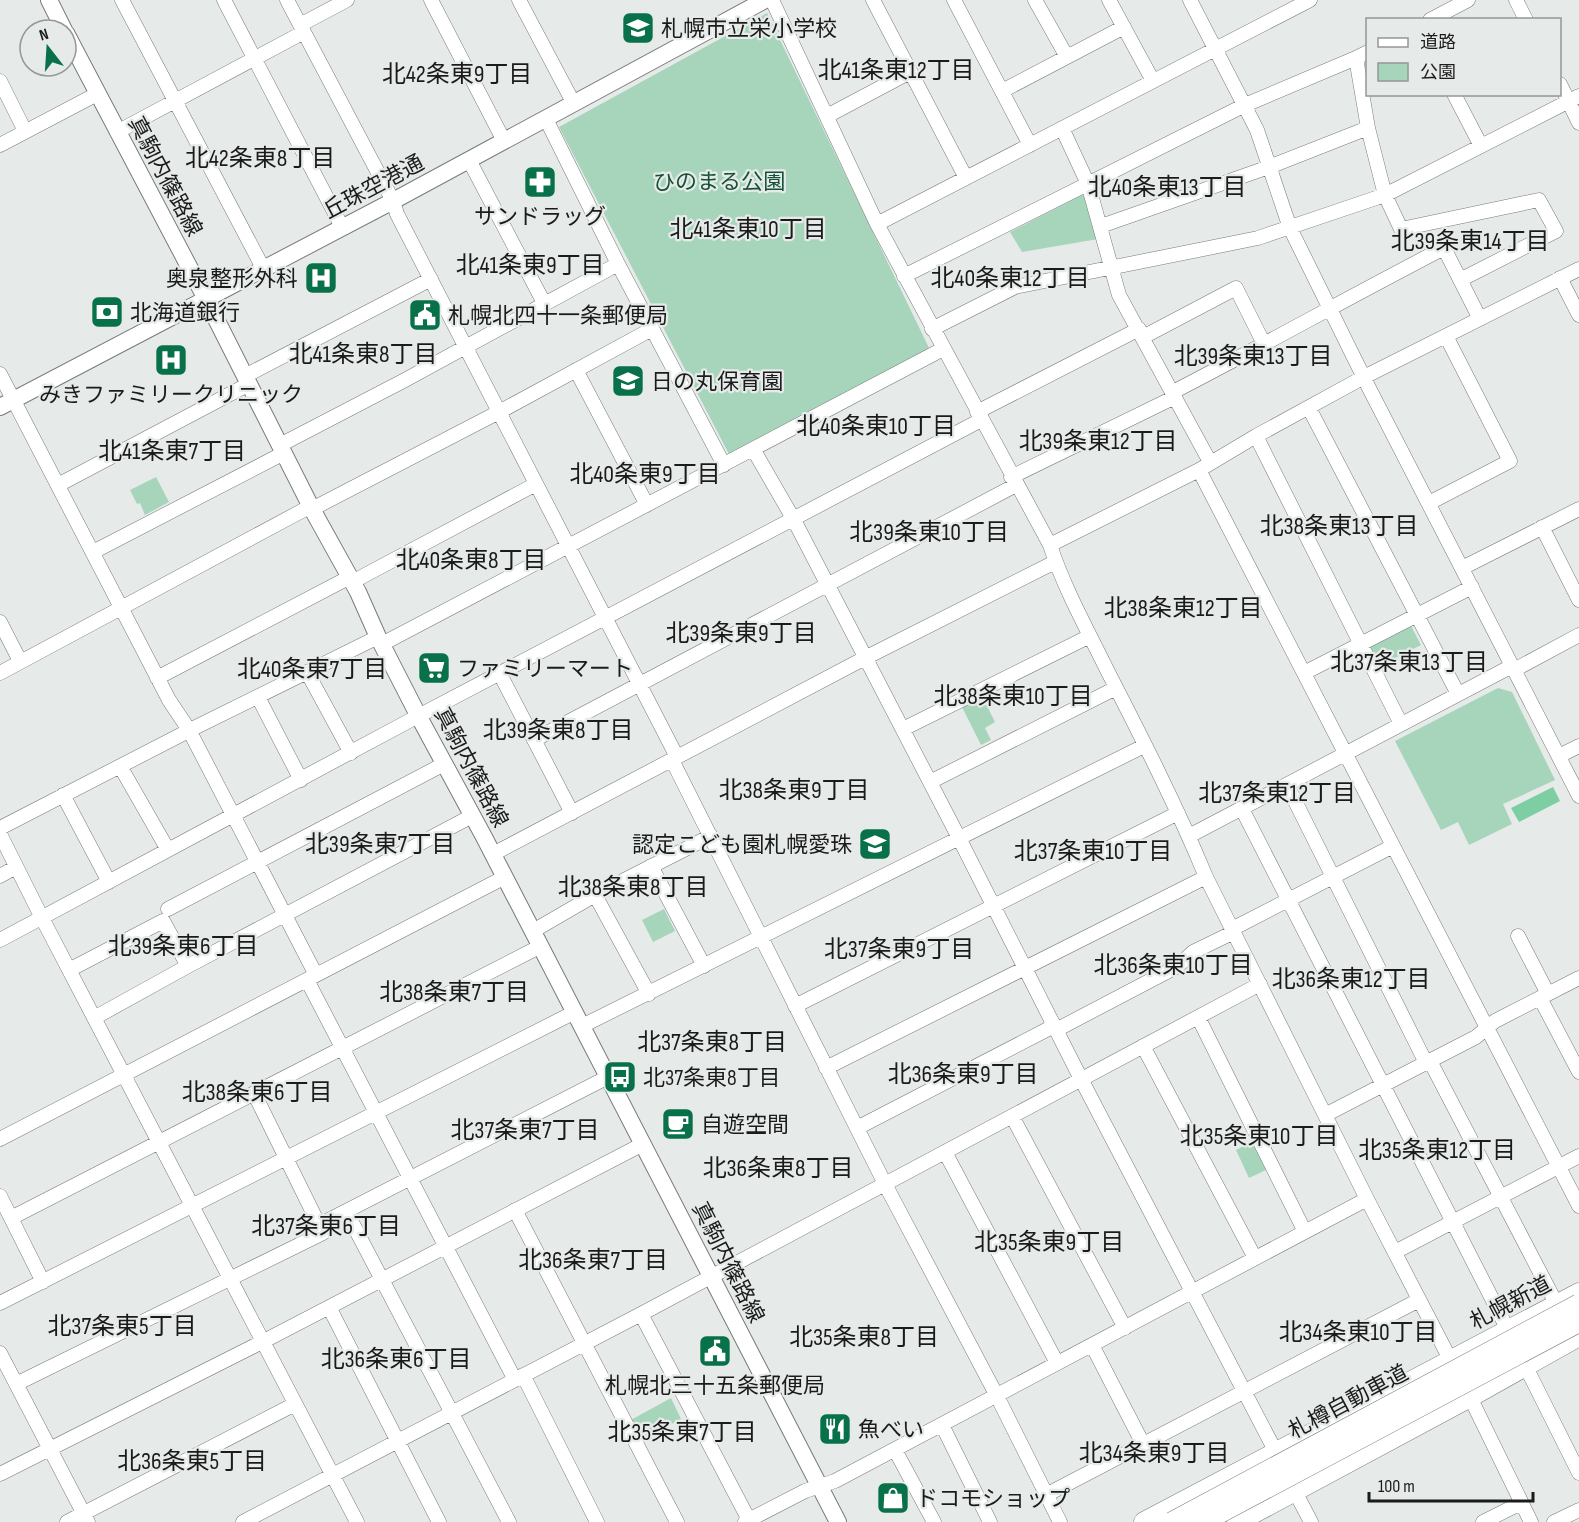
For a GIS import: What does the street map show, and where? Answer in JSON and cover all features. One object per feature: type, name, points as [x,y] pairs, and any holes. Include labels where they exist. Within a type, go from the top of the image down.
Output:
[{"type":"highway","name":"札幌新道","points":[[1144,1522],[1579,1293]]},
{"type":"highway","name":"札樽自動車道","points":[[1172,1522],[1579,1304]]},
{"type":"highway","name":"札樽自動車道","points":[[1203,1522],[1578,1337]]},
{"type":"highway","points":[[1237,1522],[1578,1337]]},
{"type":"main road","name":"真駒内篠路線","points":[[49,0],[58,18]]},
{"type":"main road","name":"丘珠空港通","points":[[7,404],[393,201],[765,0]]},
{"type":"main road","name":"真駒内篠路線","points":[[78,57],[206,299],[312,508],[351,579],[419,717],[579,1019],[838,1522]]},
{"type":"street","points":[[122,0],[263,268]]},
{"type":"street","points":[[224,0],[342,227]]},
{"type":"street","points":[[287,0],[393,201],[397,214],[569,546],[856,1128],[997,1396],[1060,1522]]},
{"type":"street","points":[[117,132],[254,59],[347,0]]},
{"type":"street","points":[[431,0],[504,141]]},
{"type":"street","points":[[519,0],[574,104]]},
{"type":"street","points":[[772,0],[876,224],[1050,545],[1055,561],[1090,636],[1189,836],[1206,878],[1450,1361]]},
{"type":"street","points":[[873,0],[966,177]]},
{"type":"street","points":[[954,0],[1030,145]]},
{"type":"street","points":[[1035,0],[1067,57]]},
{"type":"street","points":[[1109,0],[1154,81]]},
{"type":"street","points":[[1190,0],[1257,130],[1290,228],[1579,796]]},
{"type":"street","points":[[876,224],[1310,0]]},
{"type":"street","points":[[1434,18],[1468,0]]},
{"type":"street","points":[[1516,0],[1525,18]]},
{"type":"street","points":[[1002,91],[1124,27]]},
{"type":"street","points":[[904,276],[1245,105],[1362,55],[1368,128],[1385,195],[1401,229],[1539,200],[1556,231],[1461,280]]},
{"type":"street","points":[[827,116],[910,72]]},
{"type":"street","points":[[0,81],[25,132]]},
{"type":"street","points":[[1561,85],[1574,99],[1579,123]]},
{"type":"street","points":[[0,145],[97,94]]},
{"type":"street","points":[[1455,96],[1481,146]]},
{"type":"street","points":[[932,329],[1015,287],[1258,238],[1385,195],[1574,99]]},
{"type":"street","points":[[546,119],[618,264],[724,465]]},
{"type":"street","points":[[1062,128],[1088,184],[1119,295],[1174,395],[1204,466],[1304,673],[1579,1206]]},
{"type":"street","points":[[1101,226],[1269,167],[1368,128]]},
{"type":"street","points":[[469,160],[544,303]]},
{"type":"street","points":[[534,740],[827,586],[1329,307],[1444,248],[1480,319]]},
{"type":"street","points":[[93,552],[618,264]]},
{"type":"street","points":[[1050,545],[1204,466],[1364,377],[1579,269]]},
{"type":"street","points":[[1560,278],[1579,315]]},
{"type":"street","points":[[58,485],[431,279]]},
{"type":"street","points":[[0,940],[794,520],[979,416],[1141,333],[1236,288],[1264,344]]},
{"type":"street","points":[[0,673],[499,412],[652,329]]},
{"type":"street","points":[[1429,503],[1510,461],[1446,336]]},
{"type":"street","points":[[0,828],[189,730],[307,672],[380,640],[569,546],[943,349]]},
{"type":"street","points":[[576,370],[647,505]]},
{"type":"street","points":[[0,374],[7,404],[58,485],[157,678],[189,730],[285,915],[342,1048],[410,1179],[597,1522]]},
{"type":"street","points":[[1309,408],[1458,694]]},
{"type":"street","points":[[1256,436],[1401,724]]},
{"type":"street","points":[[753,449],[794,520],[903,729],[1081,1080],[1311,1522]]},
{"type":"street","points":[[157,678],[536,484]]},
{"type":"street","points":[[1462,568],[1579,509]]},
{"type":"street","points":[[1542,527],[1579,600]]},
{"type":"street","points":[[493,854],[1055,561]]},
{"type":"street","points":[[1304,673],[1472,587]]},
{"type":"street","points":[[0,622],[20,662]]},
{"type":"street","points":[[1189,836],[1458,694],[1579,635]]},
{"type":"street","points":[[903,729],[1090,636]]},
{"type":"street","points":[[307,672],[351,753]]},
{"type":"street","points":[[500,674],[572,813]]},
{"type":"street","points":[[930,782],[1116,688]]},
{"type":"street","points":[[258,697],[301,780]]},
{"type":"street","points":[[0,1304],[378,1114],[579,1019],[649,994],[1144,746]]},
{"type":"street","points":[[1559,756],[1579,746]]},
{"type":"street","points":[[168,909],[444,764]]},
{"type":"street","points":[[120,766],[168,850]]},
{"type":"street","points":[[1287,785],[1428,1062],[1557,1305]]},
{"type":"street","points":[[63,795],[109,882]]},
{"type":"street","points":[[1242,809],[1508,1330]]},
{"type":"street","points":[[795,1006],[1178,813]]},
{"type":"street","points":[[94,1018],[472,816]]},
{"type":"street","points":[[0,834],[357,1522]]},
{"type":"street","points":[[532,931],[595,895],[711,836]]},
{"type":"street","points":[[856,1128],[1048,1029],[1178,966],[1193,952],[1393,846]]},
{"type":"street","points":[[0,876],[16,867]]},
{"type":"street","points":[[651,867],[704,966]]},
{"type":"street","points":[[0,1139],[505,878]]},
{"type":"street","points":[[826,1068],[1206,878]]},
{"type":"street","points":[[595,895],[649,994]]},
{"type":"street","points":[[69,970],[163,921],[188,966]]},
{"type":"street","points":[[1518,936],[1579,1072]]},
{"type":"street","points":[[11,1218],[541,946]]},
{"type":"street","points":[[1326,1116],[1476,1037],[1495,1021],[1579,978]]},
{"type":"street","points":[[243,1522],[641,1314],[1260,984]]},
{"type":"street","points":[[1197,1017],[1305,1232]]},
{"type":"street","points":[[1143,1046],[1255,1258]]},
{"type":"street","points":[[319,1225],[608,1077]]},
{"type":"street","points":[[0,1385],[15,1381],[323,1233],[254,1093]]},
{"type":"street","points":[[1012,1116],[1125,1328]]},
{"type":"street","points":[[0,1474],[262,1342],[643,1144]]},
{"type":"street","points":[[945,1152],[1057,1364]]},
{"type":"street","points":[[1395,1252],[1579,1156]]},
{"type":"street","points":[[0,1196],[43,1282]]},
{"type":"street","points":[[641,1314],[748,1521],[805,1491],[835,1481],[895,1450],[1367,1199]]},
{"type":"street","points":[[515,1210],[677,1522]]},
{"type":"street","points":[[346,1211],[509,1522]]},
{"type":"street","points":[[1047,1495],[1419,1300]]},
{"type":"street","points":[[329,1307],[439,1522]]},
{"type":"street","points":[[1092,1345],[1143,1444]]},
{"type":"street","points":[[0,1353],[86,1518]]},
{"type":"street","points":[[1525,1365],[1579,1473]]},
{"type":"street","points":[[1470,1397],[1531,1522]]},
{"type":"street","points":[[67,1522],[86,1518],[296,1404]]},
{"type":"street","points":[[942,1425],[990,1522]]},
{"type":"street","points":[[895,1450],[934,1522]]},
{"type":"street","points":[[1483,1522],[1521,1503]]},
{"type":"street","points":[[1554,1522],[1579,1510]]},
{"type":"green space","name":"ひのまる公園","points":[[767,13],[930,350],[730,456],[559,127]]},
{"type":"green space","points":[[1082,195],[1086,197],[1098,239],[1022,252],[1010,232]]},
{"type":"green space","points":[[156,477],[169,502],[145,515],[140,503],[137,504],[130,490]]},
{"type":"green space","points":[[1410,624],[1421,645],[1377,667],[1367,646]]},
{"type":"green space","points":[[1498,688],[1512,692],[1555,780],[1503,804],[1512,824],[1469,845],[1458,822],[1441,830],[1395,741]]},
{"type":"green space","points":[[982,696],[995,722],[985,728],[991,740],[981,745],[962,707]]},
{"type":"green space","points":[[664,909],[675,931],[653,942],[642,920]]},
{"type":"green space","points":[[1253,1141],[1266,1170],[1249,1178],[1236,1150]]},
{"type":"green space","points":[[671,1398],[681,1419],[640,1441],[629,1421]]},
{"type":"shaded area","points":[[1553,787],[1560,801],[1519,822],[1511,808]]},
{"type":"place","name":"札幌市立栄小学校","points":[[638,28]]},
{"type":"place","name":"サンドラッグ","points":[[540,182]]},
{"type":"place","name":"奥泉整形外科","points":[[321,278]]},
{"type":"place","name":"北海道銀行","points":[[107,312]]},
{"type":"place","name":"札幌北四十一条郵便局","points":[[425,315]]},
{"type":"place","name":"みきファミリークリニック","points":[[171,360]]},
{"type":"place","name":"日の丸保育園","points":[[628,381]]},
{"type":"place","name":"ファミリーマート","points":[[434,668]]},
{"type":"place","name":"認定こども園札幌愛珠","points":[[875,844]]},
{"type":"place","name":"北37条東8丁目","points":[[620,1077]]},
{"type":"place","name":"自遊空間","points":[[678,1124]]},
{"type":"place","name":"札幌北三十五条郵便局","points":[[715,1351]]},
{"type":"place","name":"魚べい","points":[[835,1429]]},
{"type":"place","name":"ドコモショップ","points":[[893,1498]]},
{"type":"district","name":"北41条東12丁目","points":[[896,70]]},
{"type":"district","name":"北42条東9丁目","points":[[457,74]]},
{"type":"district","name":"北42条東8丁目","points":[[260,158]]},
{"type":"district","name":"北40条東13丁目","points":[[1167,187]]},
{"type":"district","name":"北41条東10丁目","points":[[748,229]]},
{"type":"district","name":"北39条東14丁目","points":[[1470,241]]},
{"type":"district","name":"北41条東9丁目","points":[[530,265]]},
{"type":"district","name":"北40条東12丁目","points":[[1010,278]]},
{"type":"district","name":"北41条東8丁目","points":[[363,354]]},
{"type":"district","name":"北39条東13丁目","points":[[1253,356]]},
{"type":"district","name":"北40条東10丁目","points":[[876,426]]},
{"type":"district","name":"北39条東12丁目","points":[[1098,441]]},
{"type":"district","name":"北41条東7丁目","points":[[172,451]]},
{"type":"district","name":"北40条東9丁目","points":[[645,474]]},
{"type":"district","name":"北38条東13丁目","points":[[1339,526]]},
{"type":"district","name":"北39条東10丁目","points":[[929,532]]},
{"type":"district","name":"北40条東8丁目","points":[[471,560]]},
{"type":"district","name":"北38条東12丁目","points":[[1183,608]]},
{"type":"district","name":"北39条東9丁目","points":[[741,633]]},
{"type":"district","name":"北37条東13丁目","points":[[1409,662]]},
{"type":"district","name":"北40条東7丁目","points":[[312,669]]},
{"type":"district","name":"北38条東10丁目","points":[[1013,696]]},
{"type":"district","name":"北39条東8丁目","points":[[558,730]]},
{"type":"district","name":"北38条東9丁目","points":[[794,790]]},
{"type":"district","name":"北37条東12丁目","points":[[1277,793]]},
{"type":"district","name":"北39条東7丁目","points":[[380,844]]},
{"type":"district","name":"北37条東10丁目","points":[[1093,851]]},
{"type":"district","name":"北38条東8丁目","points":[[633,887]]},
{"type":"district","name":"北39条東6丁目","points":[[183,946]]},
{"type":"district","name":"北37条東9丁目","points":[[899,949]]},
{"type":"district","name":"北36条東10丁目","points":[[1173,965]]},
{"type":"district","name":"北36条東12丁目","points":[[1351,979]]},
{"type":"district","name":"北38条東7丁目","points":[[454,992]]},
{"type":"district","name":"北37条東8丁目","points":[[712,1042]]},
{"type":"district","name":"北36条東9丁目","points":[[963,1074]]},
{"type":"district","name":"北38条東6丁目","points":[[257,1092]]},
{"type":"district","name":"北37条東7丁目","points":[[525,1130]]},
{"type":"district","name":"北35条東10丁目","points":[[1259,1136]]},
{"type":"district","name":"北35条東12丁目","points":[[1437,1150]]},
{"type":"district","name":"北36条東8丁目","points":[[778,1168]]},
{"type":"district","name":"北37条東6丁目","points":[[326,1226]]},
{"type":"district","name":"北35条東9丁目","points":[[1049,1242]]},
{"type":"district","name":"北36条東7丁目","points":[[593,1260]]},
{"type":"district","name":"北37条東5丁目","points":[[122,1326]]},
{"type":"district","name":"北34条東10丁目","points":[[1358,1332]]},
{"type":"district","name":"北35条東8丁目","points":[[864,1337]]},
{"type":"district","name":"北36条東6丁目","points":[[396,1359]]},
{"type":"district","name":"北35条東7丁目","points":[[682,1432]]},
{"type":"district","name":"北34条東9丁目","points":[[1154,1453]]},
{"type":"district","name":"北36条東5丁目","points":[[192,1461]]}]
